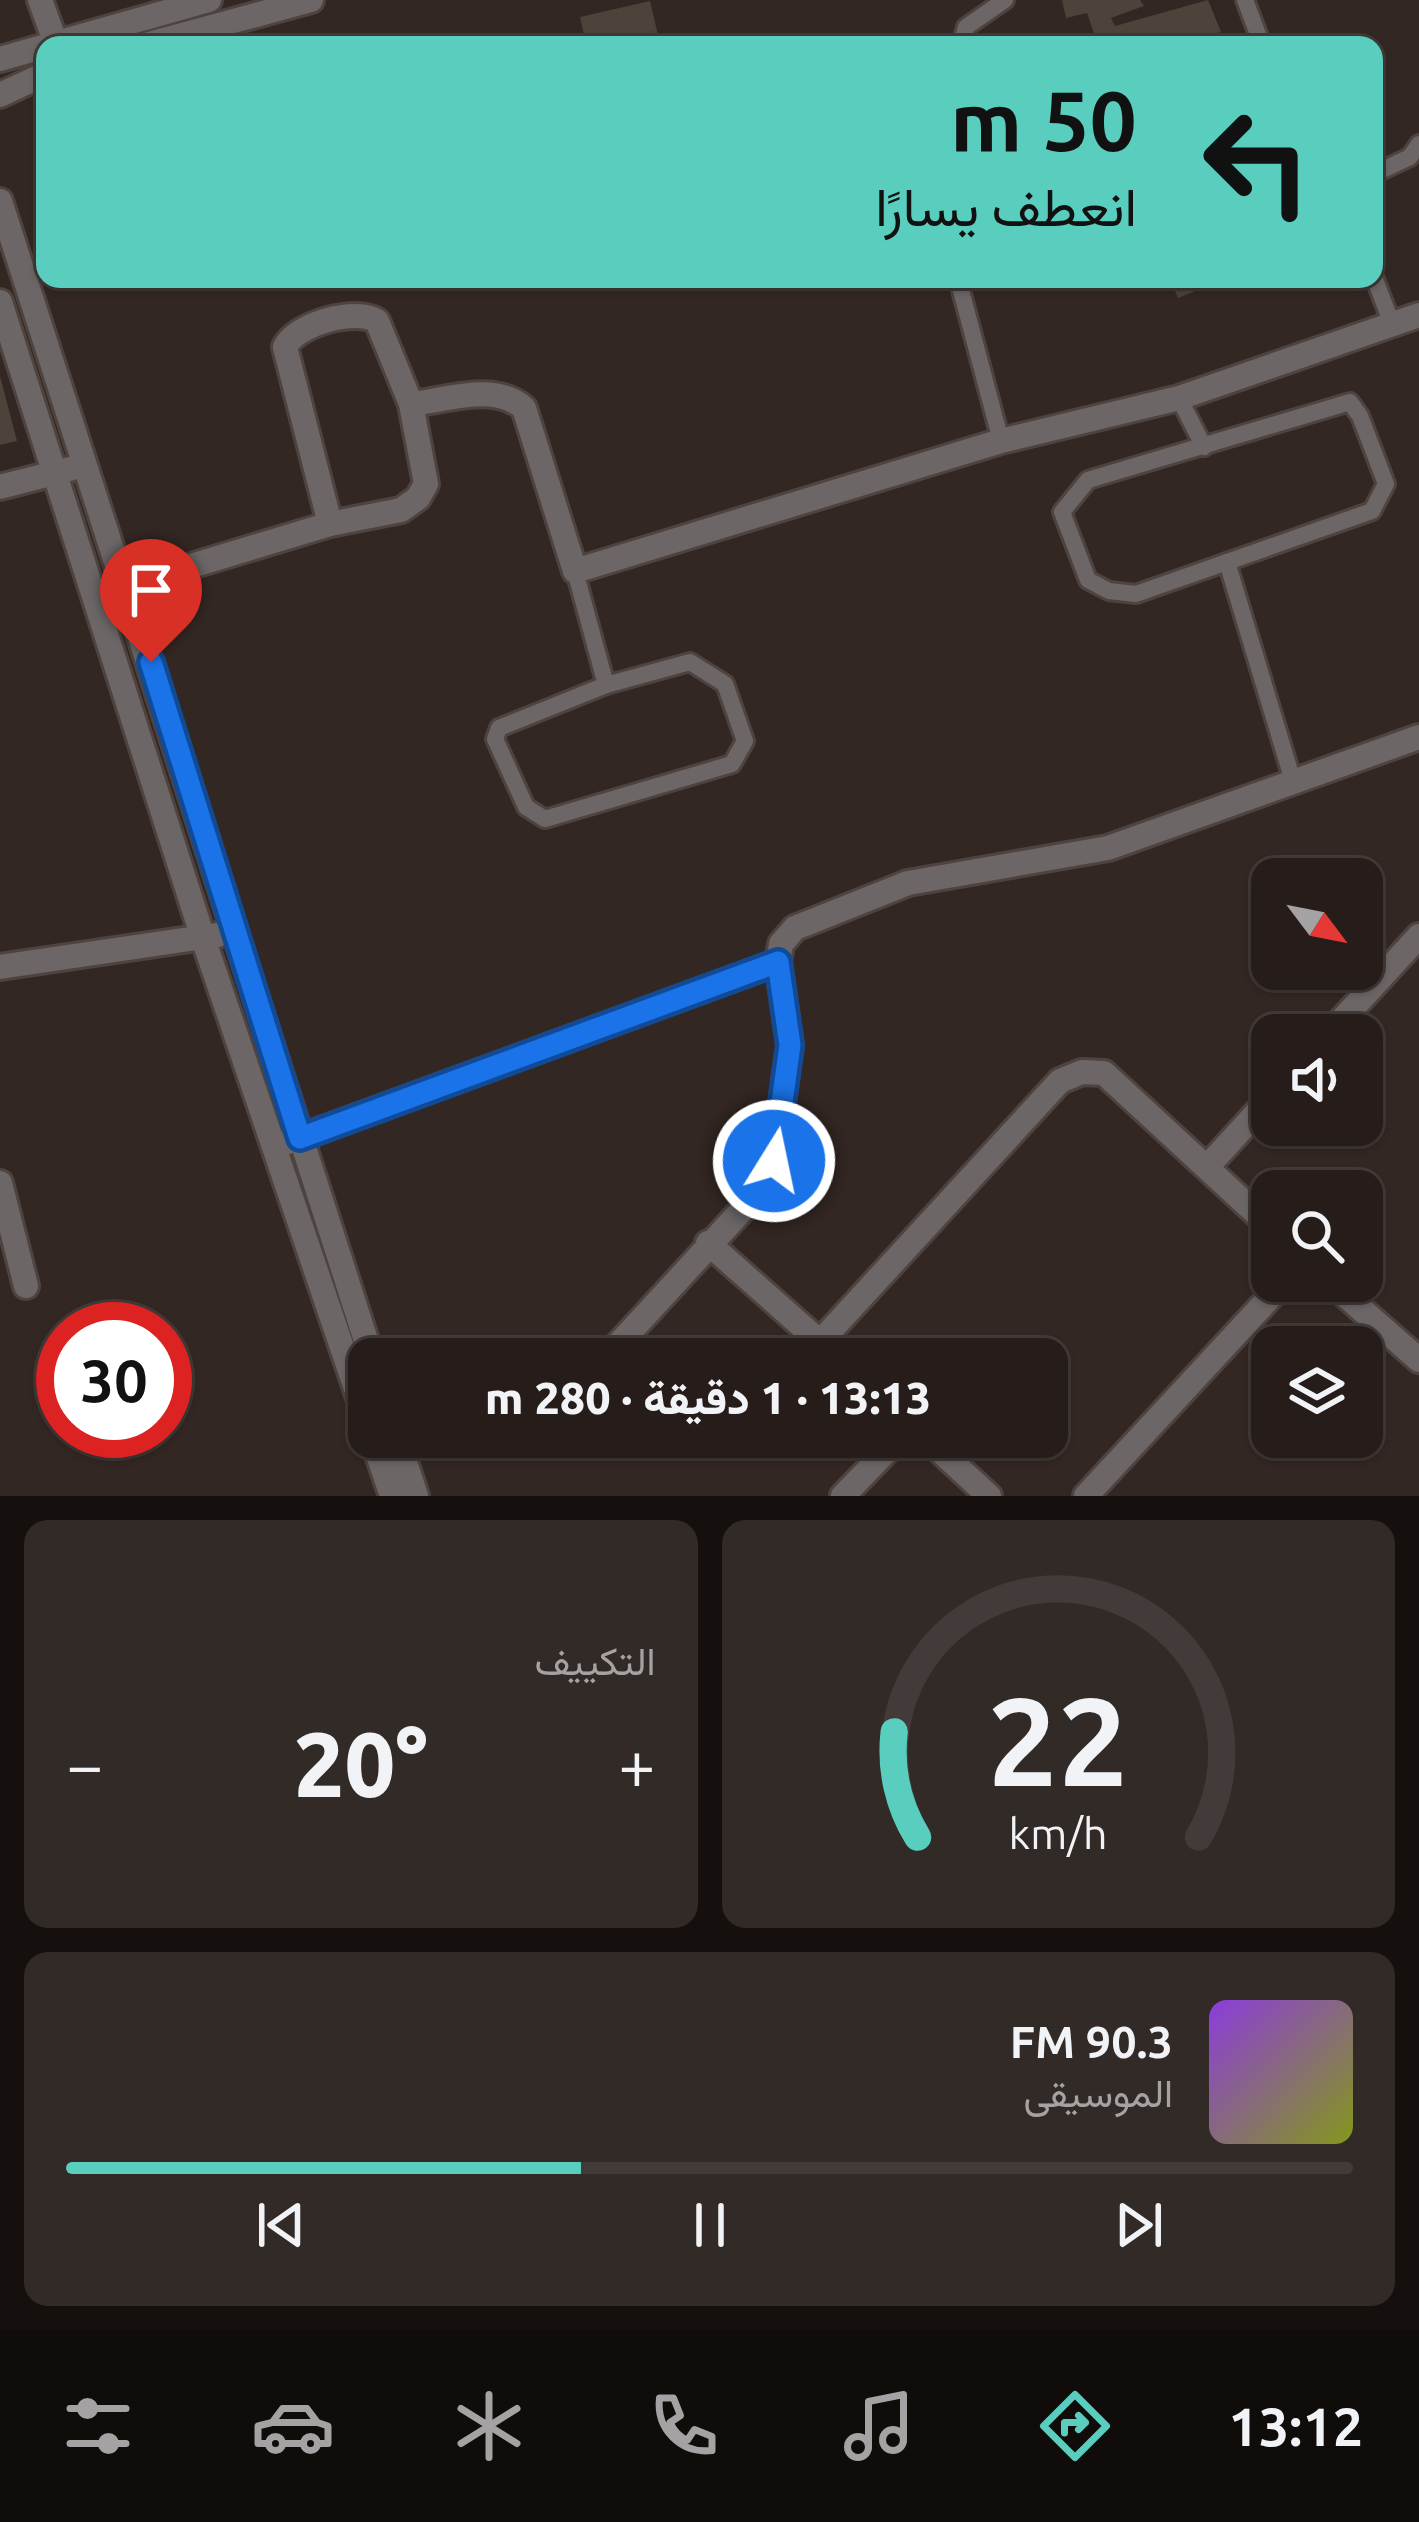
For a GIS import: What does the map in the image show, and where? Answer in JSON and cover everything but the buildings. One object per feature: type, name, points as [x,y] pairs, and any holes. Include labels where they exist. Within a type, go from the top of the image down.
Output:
[{"type":"street","points":[[40,0],[53,36]]},
{"type":"street","points":[[74,36],[209,0]]},
{"type":"street","points":[[178,36],[311,0]]},
{"type":"street","points":[[0,59],[36,47]]},
{"type":"street","points":[[0,95],[36,78]]},
{"type":"street","points":[[0,201],[365,1338]]},
{"type":"street","points":[[0,302],[203,938],[348,1365]]},
{"type":"street","points":[[95,596],[330,524],[401,510],[418,498],[426,484],[411,404],[374,317],[360,314],[301,330],[288,340],[330,524]]},
{"type":"street","points":[[411,404],[489,393],[512,398],[524,408],[575,571],[1001,441],[1178,398],[1419,315]]},
{"type":"street","points":[[0,487],[84,465]]},
{"type":"street","points":[[624,1338],[754,1196],[774,1161],[790,1045],[778,962],[782,944],[794,928],[908,883],[1108,848],[1293,781],[1415,744]]},
{"type":"street","points":[[0,967],[234,932]]},
{"type":"street","points":[[1348,1014],[1419,937]]},
{"type":"street","points":[[274,1147],[778,962]]},
{"type":"street","points":[[840,1338],[1060,1081],[1082,1072],[1104,1073],[1251,1208]]},
{"type":"street","points":[[1208,1166],[1251,1119]]},
{"type":"street","points":[[0,1183],[26,1286]]},
{"type":"street","points":[[708,1243],[816,1338]]},
{"type":"street","points":[[1086,1496],[1266,1302]]},
{"type":"street","points":[[1356,1302],[1416,1349]]},
{"type":"street","points":[[379,1458],[392,1496]]},
{"type":"street","points":[[404,1458],[416,1496]]},
{"type":"street","points":[[843,1496],[880,1458]]},
{"type":"street","points":[[948,1458],[989,1496]]},
{"type":"lane","points":[[964,36],[966,27],[1005,0]]},
{"type":"lane","points":[[1245,0],[1259,36]]},
{"type":"lane","points":[[1383,170],[1410,158],[1419,145]]},
{"type":"lane","points":[[960,288],[1001,441]]},
{"type":"lane","points":[[1378,288],[1392,324]]},
{"type":"lane","points":[[1178,398],[1204,447]]},
{"type":"lane","points":[[1350,402],[1386,484],[1372,511],[1136,594],[1109,591],[1088,580],[1062,512],[1088,480],[1204,447],[1350,402]]},
{"type":"lane","points":[[1227,562],[1293,781]]},
{"type":"lane","points":[[575,571],[606,686]]},
{"type":"lane","points":[[690,662],[710,671],[725,684],[745,741],[741,753],[732,764],[545,819],[535,814],[495,734],[606,686],[690,662]]},
{"type":"route","points":[[151,662],[300,1138],[778,962],[790,1045],[774,1161]]}]
